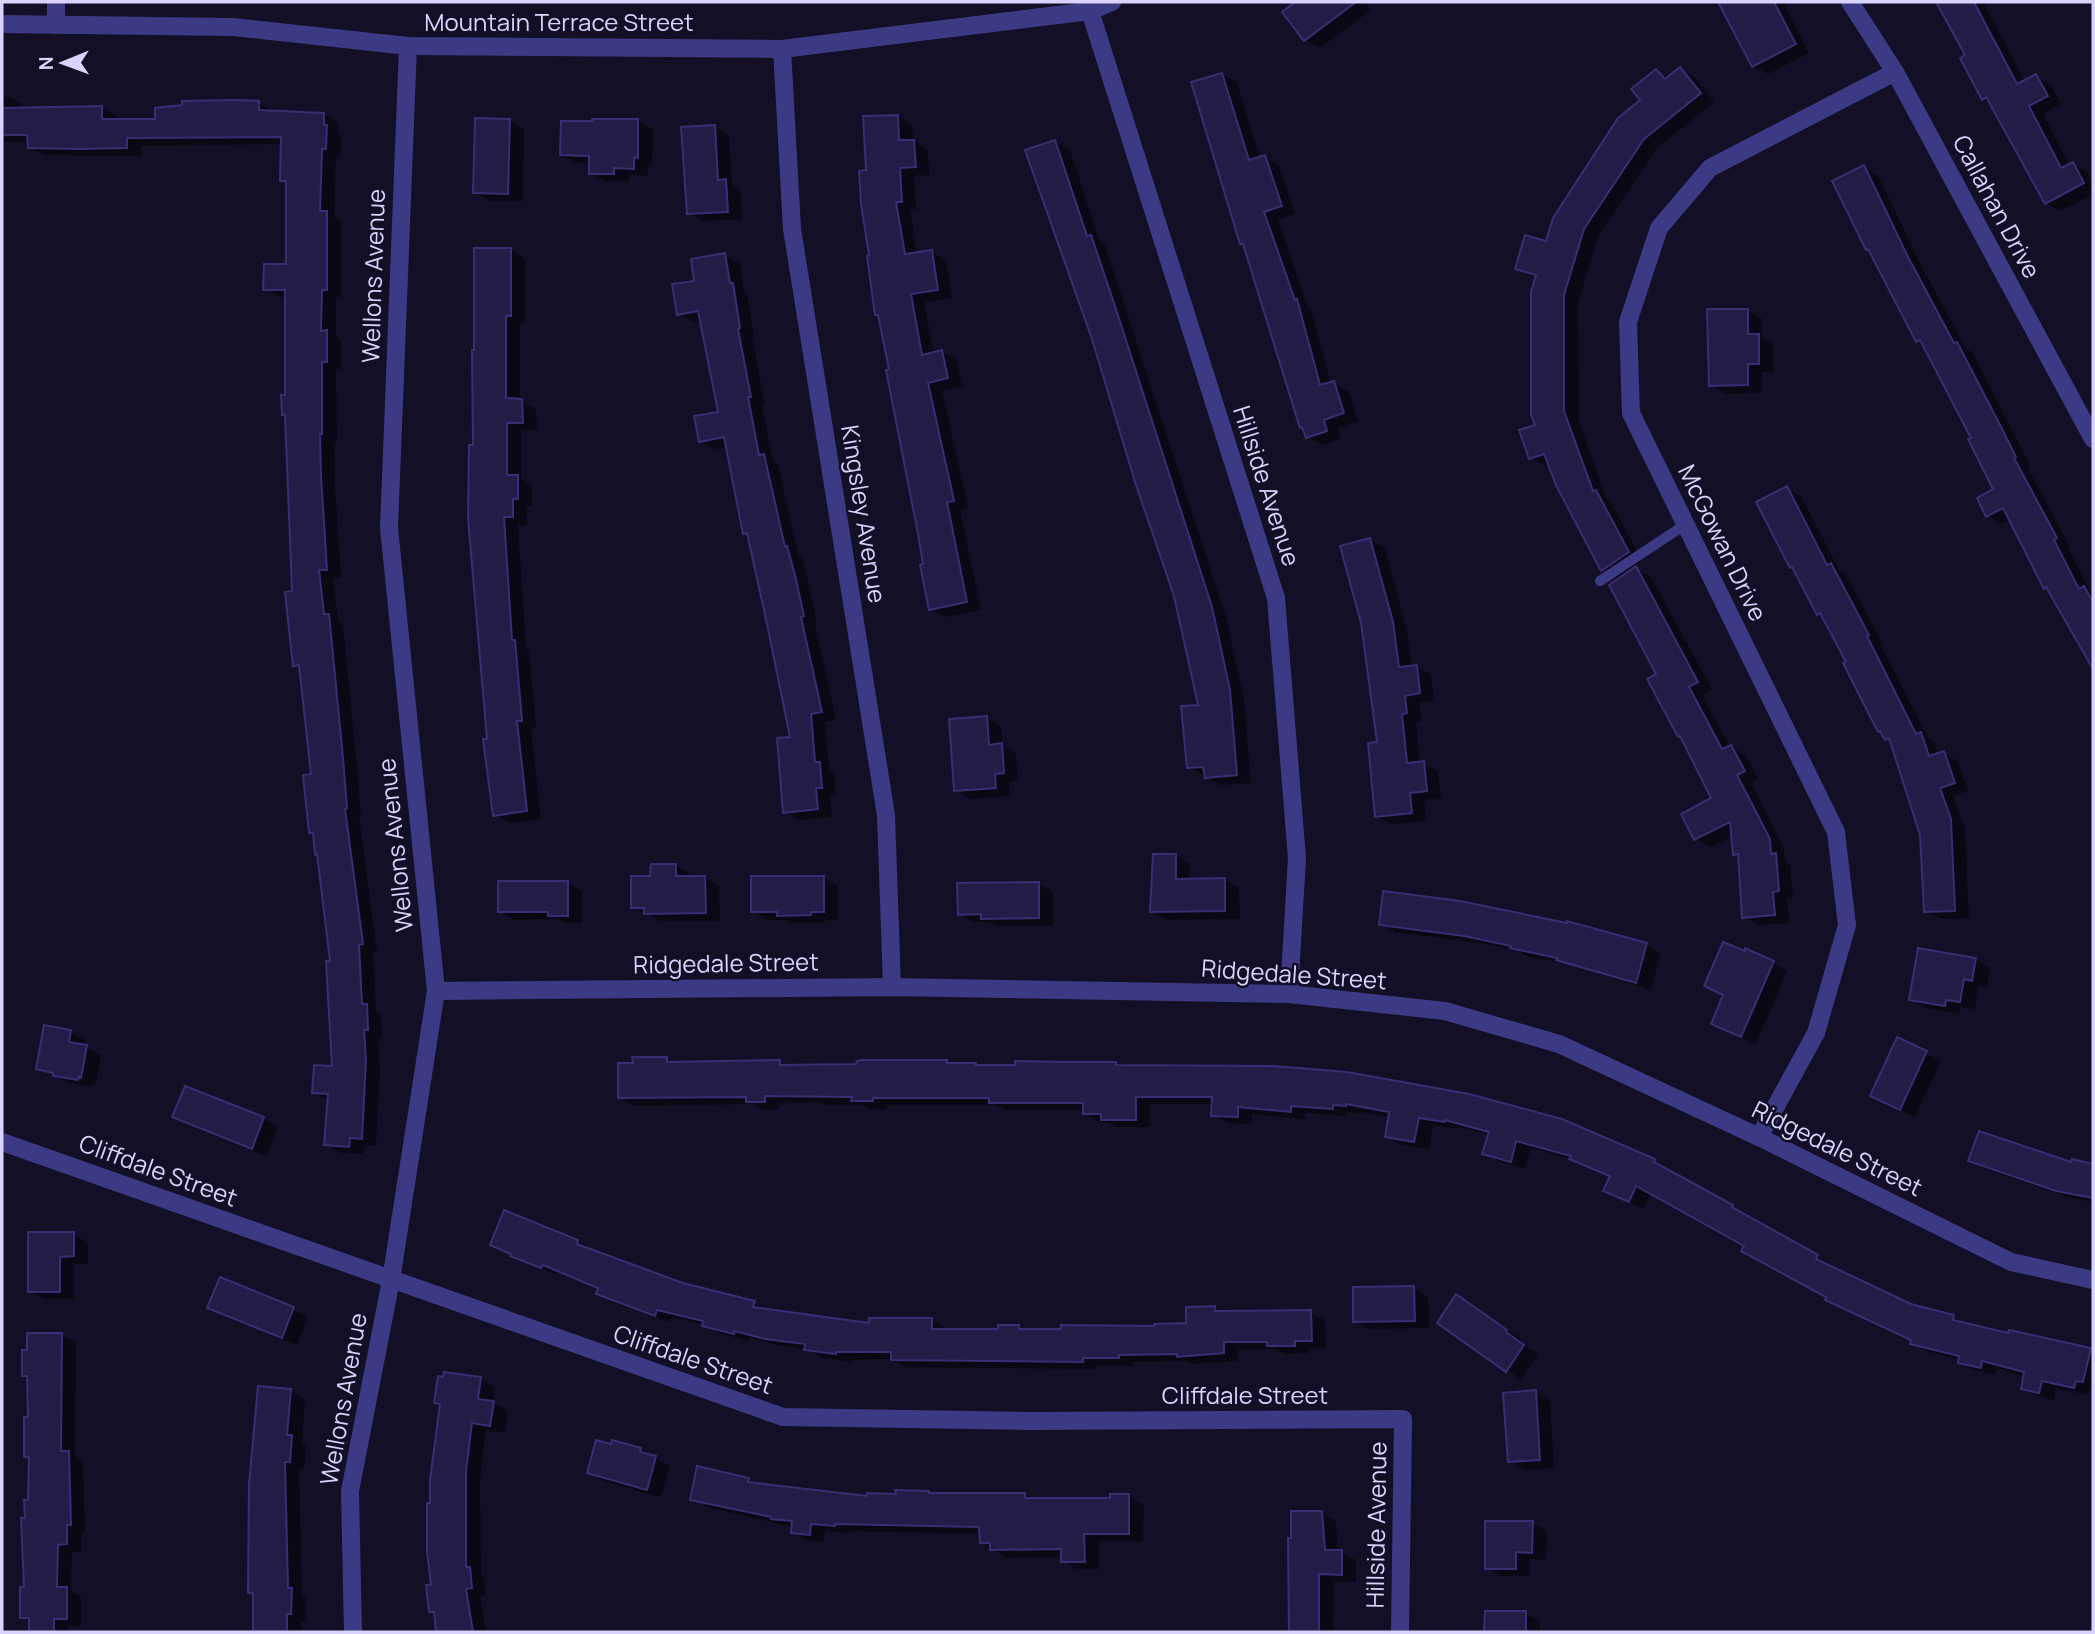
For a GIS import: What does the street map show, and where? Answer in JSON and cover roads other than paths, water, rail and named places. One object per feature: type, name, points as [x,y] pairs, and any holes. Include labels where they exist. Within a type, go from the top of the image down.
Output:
[{"type":"street","points":[[55,2],[56,25]]},
{"type":"street","name":"Mountain Terrace Street","points":[[2,24],[233,27],[408,47],[782,49],[1090,11],[1112,2]]},
{"type":"street","name":"Callahan Drive","points":[[1850,2],[1895,72],[2093,439]]},
{"type":"street","name":"Hillside Avenue","points":[[1090,11],[1276,598],[1297,858],[1289,994]]},
{"type":"street","name":"Wellons Avenue","points":[[353,1632],[350,1491],[391,1280],[436,991],[389,527],[408,47]]},
{"type":"street","name":"Kingsley Avenue","points":[[782,49],[792,229],[886,815],[892,987]]},
{"type":"street","name":"McGowan Drive","points":[[1759,1137],[1816,1033],[1847,925],[1836,832],[1631,413],[1628,322],[1659,228],[1710,168],[1895,72]]},
{"type":"street","name":"Ridgedale Street","points":[[436,991],[892,987],[1289,994],[1445,1011],[1559,1044],[1759,1137],[2011,1262],[2093,1280]]},
{"type":"street","name":"Cliffdale Street","points":[[2,1142],[783,1418],[1030,1422],[1403,1419]]},
{"type":"street","name":"Hillside Avenue","points":[[1400,1632],[1403,1419]]},
{"type":"lane","points":[[1600,581],[1686,524]]}]
